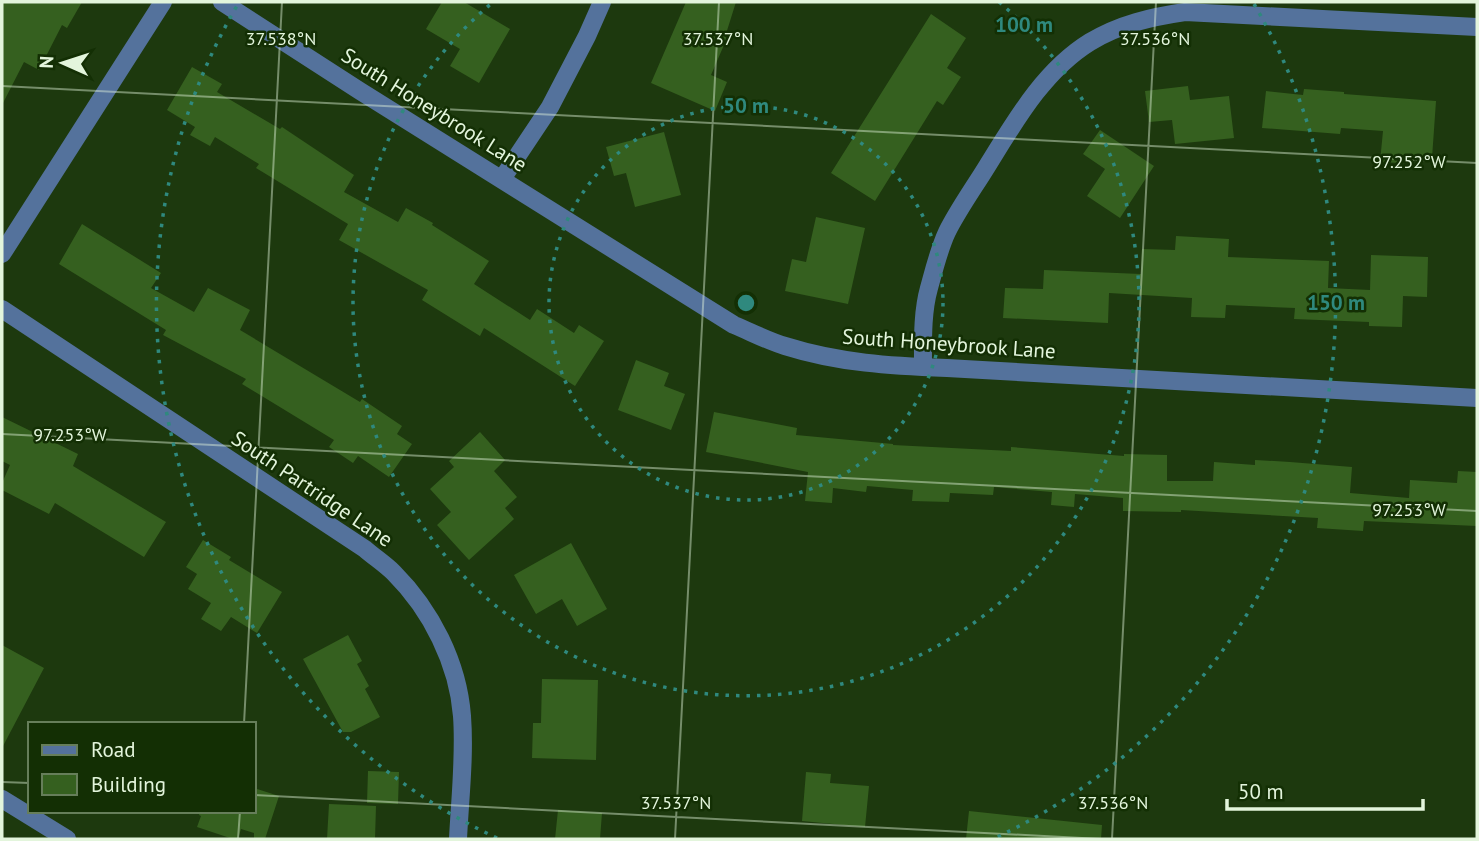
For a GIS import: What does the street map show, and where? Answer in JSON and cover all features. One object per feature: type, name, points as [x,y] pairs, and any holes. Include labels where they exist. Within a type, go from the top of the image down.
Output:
[{"type":"street","points":[[2,254],[163,2]]},
{"type":"street","name":"South Honeybrook Lane","points":[[222,2],[734,325],[783,346],[828,358],[875,365],[1477,398]]},
{"type":"street","points":[[502,179],[550,107],[602,2]]},
{"type":"street","points":[[923,367],[923,328],[928,290],[954,218],[1044,82],[1089,42],[1124,25],[1185,12],[1477,27]]},
{"type":"street","name":"South Partridge Lane","points":[[2,309],[365,549],[393,572],[418,600],[434,625],[457,683],[463,748],[458,839]]},
{"type":"street","points":[[2,799],[67,839]]},
{"type":"building","points":[[2,2],[82,2],[67,28],[62,25],[39,70],[24,62],[2,105]]},
{"type":"building","points":[[442,2],[464,2],[510,29],[479,83],[450,66],[460,49],[426,29]]},
{"type":"building","points":[[686,2],[736,2],[725,37],[727,38],[711,75],[727,82],[715,111],[651,83]]},
{"type":"building","points":[[931,14],[966,38],[947,68],[961,77],[943,105],[937,101],[875,201],[831,173]]},
{"type":"building","points":[[192,67],[222,84],[217,92],[280,129],[282,127],[354,175],[344,192],[398,222],[406,208],[489,261],[474,284],[530,320],[537,309],[574,333],[579,325],[604,341],[575,386],[484,328],[480,336],[422,300],[428,290],[339,240],[348,224],[256,168],[259,164],[215,137],[210,146],[190,135],[195,127],[167,110]]},
{"type":"building","points":[[1188,86],[1190,100],[1229,96],[1234,138],[1175,144],[1172,120],[1149,122],[1145,91]]},
{"type":"building","points":[[1304,89],[1436,101],[1432,158],[1401,155],[1401,163],[1380,162],[1383,131],[1341,128],[1340,134],[1262,128],[1266,91],[1303,95]]},
{"type":"building","points":[[1100,130],[1154,166],[1120,218],[1087,196],[1105,169],[1083,154]]},
{"type":"building","points":[[664,132],[681,195],[635,207],[626,173],[614,176],[606,147]]},
{"type":"building","points":[[816,217],[865,228],[848,304],[785,291],[792,259],[806,262]]},
{"type":"building","points":[[82,224],[161,273],[151,288],[194,312],[208,288],[250,310],[240,330],[360,402],[362,399],[402,426],[397,434],[412,444],[389,477],[358,456],[353,463],[329,447],[334,440],[242,384],[246,379],[163,335],[166,330],[59,264]]},
{"type":"building","points":[[1176,236],[1229,239],[1228,257],[1329,261],[1328,288],[1370,290],[1371,255],[1428,257],[1427,297],[1403,296],[1402,327],[1369,326],[1369,322],[1294,319],[1295,308],[1226,305],[1225,318],[1191,317],[1192,298],[1109,293],[1108,323],[1003,318],[1005,288],[1043,289],[1044,270],[1141,274],[1142,249],[1175,250]]},
{"type":"building","points":[[636,360],[669,373],[664,386],[685,394],[671,430],[618,410]]},
{"type":"building","points":[[714,412],[797,428],[796,435],[893,445],[1011,451],[1011,447],[1124,456],[1167,455],[1167,481],[1213,481],[1214,462],[1255,465],[1255,460],[1290,462],[1352,467],[1350,493],[1409,498],[1410,480],[1457,483],[1458,471],[1477,472],[1477,526],[1364,521],[1363,531],[1317,528],[1318,518],[1181,510],[1123,511],[1123,498],[1075,494],[1074,507],[1051,505],[1052,492],[994,487],[993,495],[950,493],[949,502],[912,501],[913,490],[867,486],[866,492],[833,488],[832,503],[805,501],[808,472],[706,452]]},
{"type":"building","points":[[2,417],[78,454],[73,466],[166,522],[144,557],[55,503],[49,514],[2,490],[2,483],[10,465],[2,461]]},
{"type":"building","points":[[480,432],[505,460],[494,471],[517,497],[505,508],[514,519],[469,560],[437,525],[451,512],[430,489],[454,467],[449,461]]},
{"type":"building","points":[[203,540],[231,557],[229,560],[282,592],[257,633],[231,617],[221,631],[201,619],[211,603],[188,589],[197,574],[186,567]]},
{"type":"building","points":[[571,543],[607,609],[577,626],[562,599],[536,614],[514,575]]},
{"type":"building","points":[[348,635],[362,661],[357,664],[369,686],[365,689],[380,717],[351,732],[343,732],[303,659]]},
{"type":"building","points":[[2,645],[44,668],[2,748]]},
{"type":"building","points":[[542,679],[598,680],[596,760],[532,758],[533,723],[541,723]]},
{"type":"building","points":[[368,771],[399,772],[398,804],[367,803]]},
{"type":"building","points":[[806,772],[831,774],[830,783],[869,786],[865,827],[802,821]]},
{"type":"building","points":[[256,789],[279,796],[265,839],[254,839],[254,833],[241,829],[238,839],[233,839],[197,827],[201,816],[199,815],[256,813]]},
{"type":"building","points":[[329,804],[376,806],[375,839],[327,839]]},
{"type":"building","points":[[558,810],[602,813],[600,839],[555,839]]},
{"type":"building","points":[[969,811],[1102,825],[1101,839],[966,839]]}]
